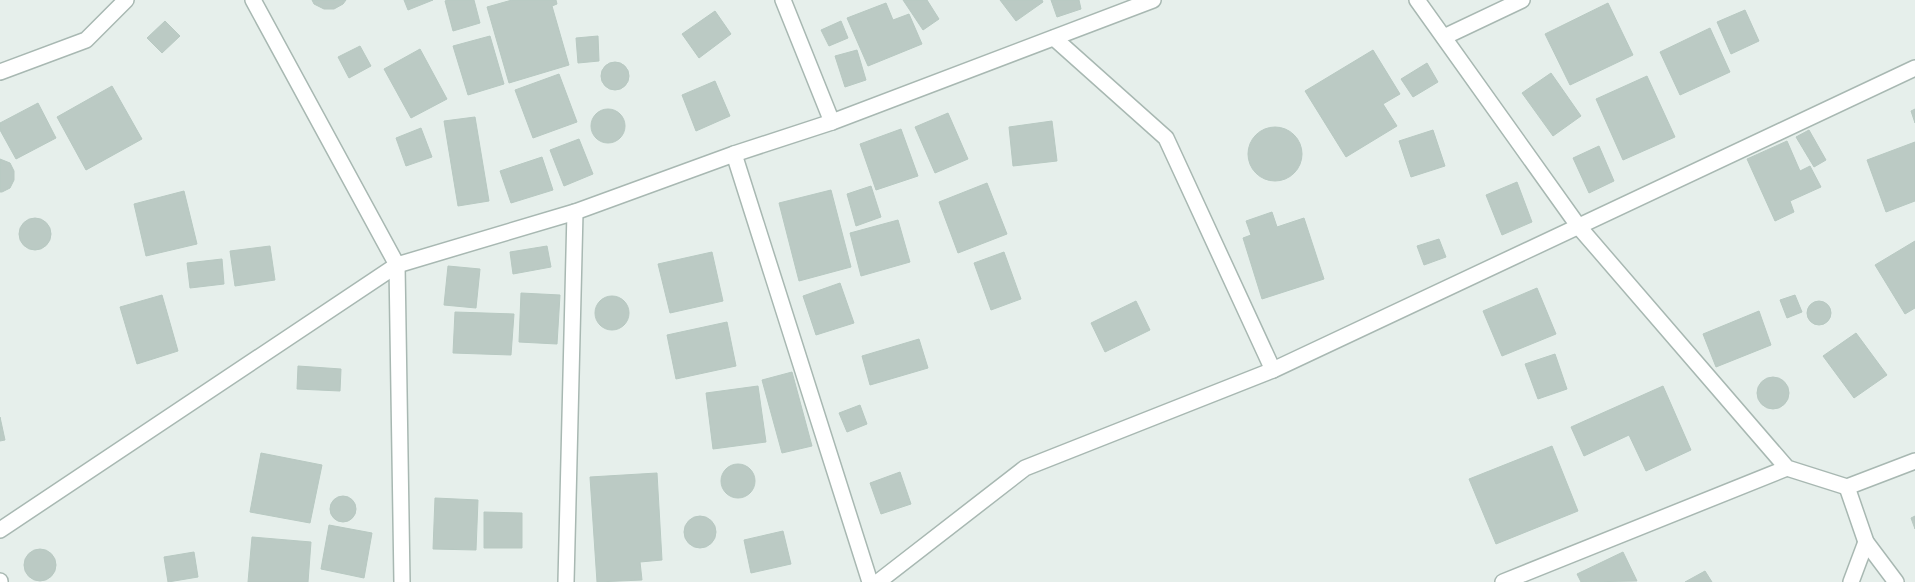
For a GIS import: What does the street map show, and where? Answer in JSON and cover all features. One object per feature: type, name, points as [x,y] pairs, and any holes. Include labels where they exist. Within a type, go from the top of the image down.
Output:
[{"type":"street","points":[[0,72],[86,40],[126,0]]},
{"type":"street","points":[[253,0],[397,265],[402,582]]},
{"type":"street","points":[[783,0],[832,122]]},
{"type":"street","points":[[0,530],[397,265],[575,212],[734,154],[832,122],[1153,0]]},
{"type":"street","points":[[1416,0],[1579,227],[1787,468],[1847,487],[1915,461]]},
{"type":"street","points":[[1444,37],[1522,0]]},
{"type":"street","points":[[1054,38],[1166,138],[1273,370]]},
{"type":"street","points":[[878,582],[1025,468],[1273,370],[1915,68]]},
{"type":"street","points":[[734,154],[870,582]]},
{"type":"street","points":[[566,582],[575,212]]},
{"type":"street","points":[[1503,582],[1787,468]]},
{"type":"street","points":[[1847,487],[1866,542],[1896,582]]},
{"type":"street","points":[[1851,582],[1866,542]]},
{"type":"building","points":[[312,0],[346,0],[334,9],[324,9],[314,4]]},
{"type":"building","points":[[404,0],[433,0],[408,10]]},
{"type":"building","points":[[474,0],[480,23],[453,31],[445,1]]},
{"type":"building","points":[[512,0],[556,0],[557,4],[552,6],[569,65],[509,83],[487,7]]},
{"type":"building","points":[[903,0],[927,0],[939,19],[923,30]]},
{"type":"building","points":[[1000,0],[1042,0],[1043,2],[1016,21]]},
{"type":"building","points":[[1051,0],[1079,0],[1081,9],[1057,17]]},
{"type":"building","points":[[886,3],[893,20],[909,14],[922,44],[868,66],[847,18]]},
{"type":"building","points":[[1608,3],[1633,55],[1570,85],[1545,34]]},
{"type":"building","points":[[1745,10],[1759,41],[1731,54],[1717,22]]},
{"type":"building","points":[[715,11],[731,34],[699,58],[682,34]]},
{"type":"building","points":[[165,21],[180,36],[162,53],[147,38]]},
{"type":"building","points":[[841,21],[848,38],[829,46],[821,30]]},
{"type":"building","points":[[1710,28],[1730,72],[1680,95],[1660,52]]},
{"type":"building","points":[[490,36],[504,84],[468,95],[453,46]]},
{"type":"building","points":[[598,36],[599,61],[578,63],[576,38]]},
{"type":"building","points":[[360,46],[371,66],[349,78],[338,57]]},
{"type":"building","points":[[420,49],[447,99],[411,118],[384,69]]},
{"type":"building","points":[[857,50],[866,80],[845,87],[835,56]]},
{"type":"building","points":[[1373,50],[1400,94],[1383,104],[1397,126],[1346,157],[1305,91]]},
{"type":"building","points":[[615,62],[625,66],[629,76],[625,86],[615,90],[605,86],[601,76],[605,66]]},
{"type":"building","points":[[1427,63],[1438,82],[1413,97],[1401,79]]},
{"type":"building","points":[[1551,73],[1581,116],[1553,136],[1522,93]]},
{"type":"building","points":[[559,74],[577,122],[533,138],[515,90]]},
{"type":"building","points":[[1647,76],[1675,137],[1623,160],[1596,99]]},
{"type":"building","points":[[715,81],[730,116],[696,131],[682,95]]},
{"type":"building","points":[[112,86],[142,139],[86,170],[57,117]]},
{"type":"building","points":[[38,103],[56,138],[16,159],[0,130],[0,123]]},
{"type":"building","points":[[608,109],[615,110],[620,114],[624,119],[624,133],[620,138],[615,142],[608,143],[601,142],[596,138],[592,133],[591,126],[592,119],[596,114],[601,110]]},
{"type":"building","points":[[1915,109],[1915,123],[1911,111]]},
{"type":"building","points":[[948,113],[968,159],[935,173],[915,127]]},
{"type":"building","points":[[475,117],[489,201],[458,206],[444,121]]},
{"type":"building","points":[[1052,121],[1057,161],[1013,166],[1009,127]]},
{"type":"building","points":[[1275,127],[1294,135],[1302,154],[1294,173],[1275,181],[1256,173],[1248,154],[1256,135]]},
{"type":"building","points":[[421,128],[432,157],[406,166],[396,138]]},
{"type":"building","points":[[901,129],[918,176],[876,190],[860,144]]},
{"type":"building","points":[[1433,130],[1445,166],[1411,177],[1399,141]]},
{"type":"building","points":[[1809,130],[1826,160],[1814,167],[1796,137]]},
{"type":"building","points":[[579,139],[593,174],[564,186],[550,150]]},
{"type":"building","points":[[1787,141],[1800,171],[1810,166],[1821,187],[1790,201],[1794,212],[1775,221],[1747,159]]},
{"type":"building","points":[[1915,142],[1915,201],[1886,212],[1867,160]]},
{"type":"building","points":[[1599,146],[1614,181],[1589,193],[1573,158]]},
{"type":"building","points":[[542,157],[553,190],[511,203],[500,171]]},
{"type":"building","points":[[0,159],[10,163],[14,171],[14,180],[10,188],[2,192],[0,192]]},
{"type":"building","points":[[1517,182],[1532,222],[1502,235],[1486,195]]},
{"type":"building","points":[[987,183],[1007,234],[958,253],[939,202]]},
{"type":"building","points":[[871,186],[881,217],[856,226],[847,194]]},
{"type":"building","points":[[831,190],[851,267],[799,281],[779,203]]},
{"type":"building","points":[[184,191],[197,244],[146,256],[134,204]]},
{"type":"building","points":[[1272,212],[1277,227],[1304,218],[1324,279],[1262,299],[1243,238],[1251,235],[1246,221]]},
{"type":"building","points":[[35,218],[46,223],[51,234],[46,245],[35,250],[24,245],[19,234],[24,223]]},
{"type":"building","points":[[898,220],[910,262],[861,276],[850,233]]},
{"type":"building","points":[[1439,239],[1446,257],[1424,265],[1417,246]]},
{"type":"building","points":[[1915,241],[1915,308],[1905,314],[1875,265]]},
{"type":"building","points":[[270,246],[275,280],[235,286],[230,251]]},
{"type":"building","points":[[547,246],[551,267],[513,274],[510,252]]},
{"type":"building","points":[[712,252],[723,301],[670,313],[658,264]]},
{"type":"building","points":[[1004,252],[1021,299],[991,310],[974,263]]},
{"type":"building","points":[[222,259],[224,284],[190,288],[187,263]]},
{"type":"building","points":[[448,266],[480,269],[476,308],[444,305]]},
{"type":"building","points":[[840,283],[854,323],[816,335],[803,296]]},
{"type":"building","points":[[1537,288],[1556,334],[1502,356],[1483,311]]},
{"type":"building","points":[[521,293],[560,295],[557,344],[519,342]]},
{"type":"building","points":[[162,295],[178,351],[137,364],[120,307]]},
{"type":"building","points":[[1795,295],[1802,312],[1787,318],[1780,300]]},
{"type":"building","points":[[612,296],[624,301],[629,313],[624,325],[612,330],[600,325],[595,313],[600,301]]},
{"type":"building","points":[[1136,301],[1150,330],[1105,352],[1091,323]]},
{"type":"building","points":[[1819,301],[1828,304],[1831,313],[1828,322],[1819,325],[1810,322],[1807,313],[1810,304]]},
{"type":"building","points":[[1759,311],[1771,345],[1716,367],[1703,334]]},
{"type":"building","points":[[455,312],[514,314],[511,355],[453,353]]},
{"type":"building","points":[[727,322],[736,366],[676,379],[667,335]]},
{"type":"building","points":[[1856,333],[1887,375],[1854,398],[1823,356]]},
{"type":"building","points":[[919,339],[928,368],[870,385],[862,356]]},
{"type":"building","points":[[1555,354],[1567,389],[1538,399],[1525,364]]},
{"type":"building","points":[[298,366],[341,369],[340,391],[297,389]]},
{"type":"building","points":[[792,372],[812,446],[782,453],[762,380]]},
{"type":"building","points":[[1773,377],[1784,382],[1789,393],[1784,404],[1773,409],[1762,404],[1757,393],[1762,382]]},
{"type":"building","points":[[758,386],[766,442],[713,449],[706,393]]},
{"type":"building","points":[[1663,386],[1691,450],[1646,471],[1629,435],[1584,456],[1571,427]]},
{"type":"building","points":[[860,405],[867,424],[847,432],[839,413]]},
{"type":"building","points":[[0,417],[5,440],[0,441]]},
{"type":"building","points":[[1552,446],[1578,511],[1496,544],[1469,479]]},
{"type":"building","points":[[261,453],[322,465],[310,523],[250,512]]},
{"type":"building","points":[[738,464],[745,465],[750,469],[754,474],[754,488],[750,493],[745,497],[738,498],[731,497],[726,493],[722,488],[721,481],[722,474],[726,469],[731,465]]},
{"type":"building","points":[[900,472],[911,504],[881,514],[870,483]]},
{"type":"building","points":[[657,473],[662,560],[640,562],[642,580],[597,582],[590,477]]},
{"type":"building","points":[[343,496],[352,500],[356,509],[352,518],[343,522],[334,518],[330,509],[334,500]]},
{"type":"building","points":[[435,498],[478,500],[476,550],[433,549]]},
{"type":"building","points":[[484,512],[522,513],[522,548],[484,548]]},
{"type":"building","points":[[700,516],[706,517],[711,521],[715,526],[715,538],[711,543],[706,547],[700,548],[694,547],[689,543],[685,538],[684,532],[685,526],[689,521],[694,517]]},
{"type":"building","points":[[1915,516],[1915,529],[1911,518]]},
{"type":"building","points":[[329,525],[372,533],[364,578],[321,569]]},
{"type":"building","points":[[783,531],[791,564],[751,573],[744,540]]},
{"type":"building","points":[[252,537],[311,542],[308,582],[248,582]]},
{"type":"building","points":[[40,549],[46,550],[51,554],[55,559],[55,571],[51,576],[46,580],[40,581],[34,580],[29,576],[25,571],[24,565],[25,559],[29,554],[34,550]]},
{"type":"building","points":[[194,552],[198,577],[168,582],[164,557]]},
{"type":"building","points":[[1623,552],[1637,581],[1581,582],[1577,574]]},
{"type":"building","points":[[1705,571],[1712,582],[1685,582]]}]
